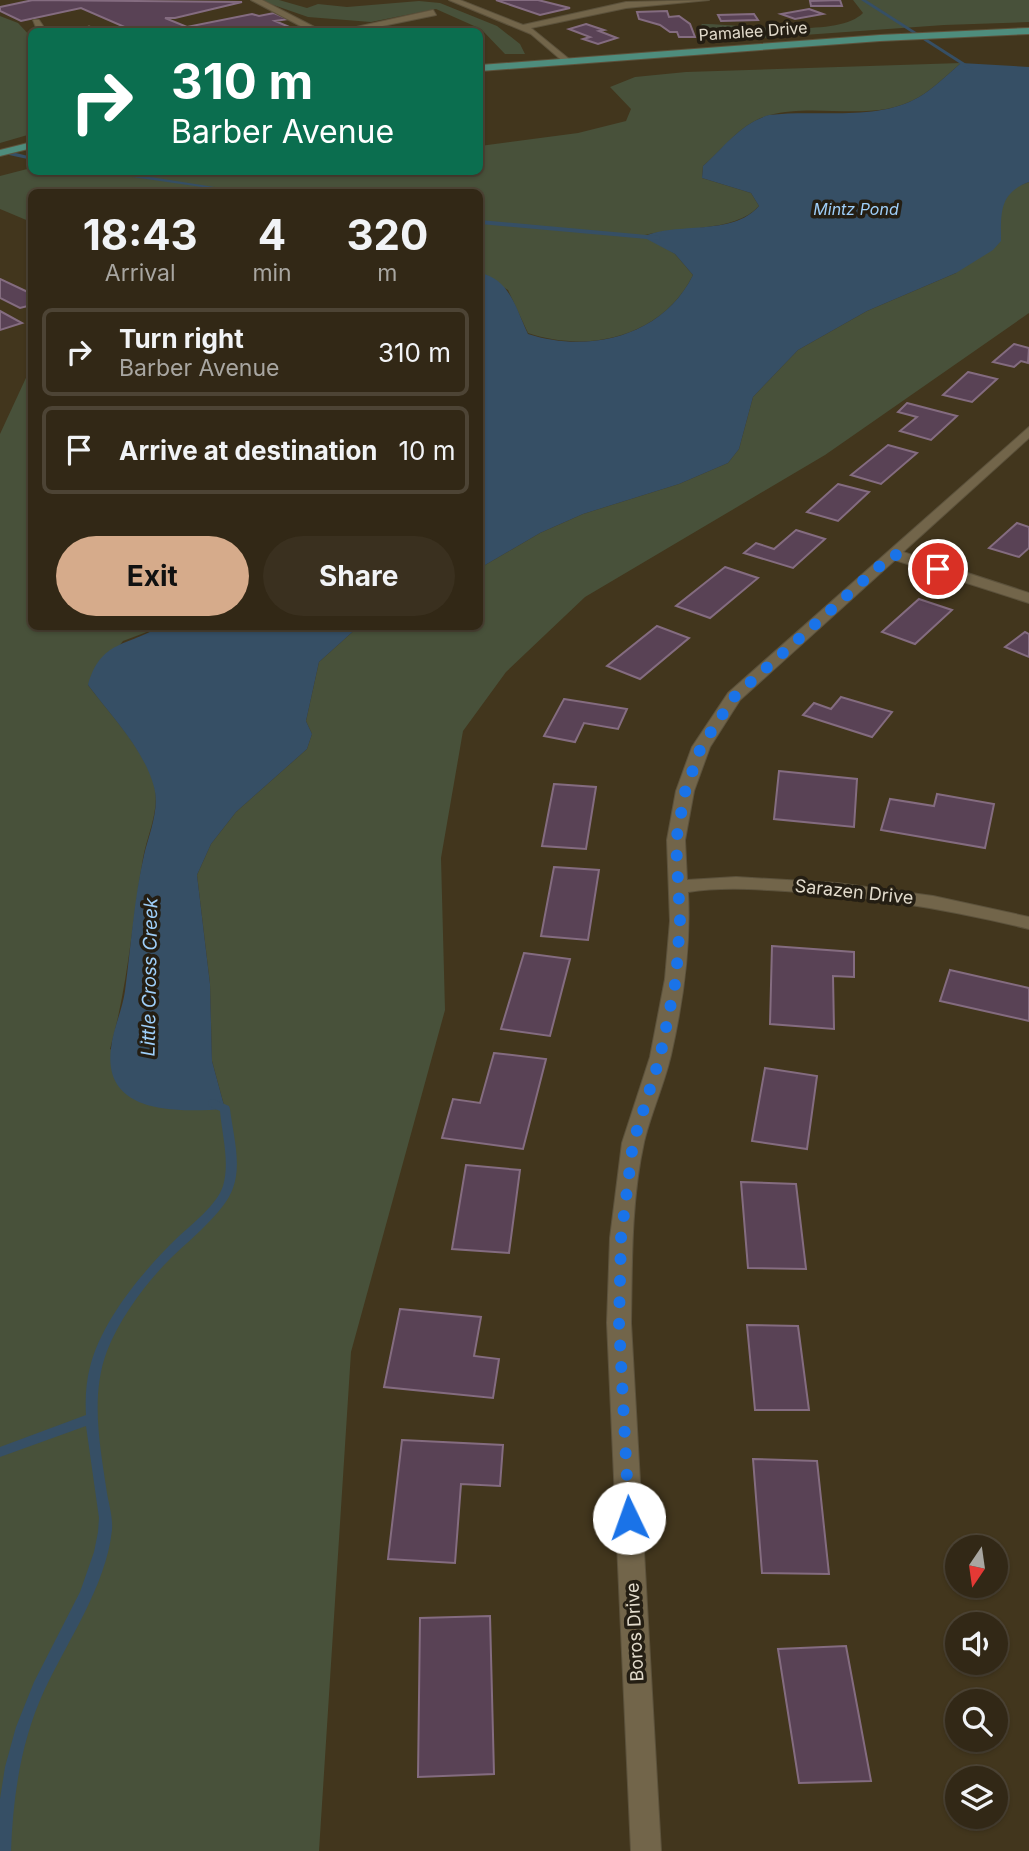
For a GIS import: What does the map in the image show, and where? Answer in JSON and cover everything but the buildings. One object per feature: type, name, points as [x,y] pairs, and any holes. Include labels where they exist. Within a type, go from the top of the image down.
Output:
[{"type":"main road","name":"Pamalee Drive","points":[[483,68],[880,38],[1029,31]]},
{"type":"main road","points":[[0,153],[28,146]]},
{"type":"street","points":[[453,0],[524,27],[546,40],[566,61]]},
{"type":"street","points":[[524,27],[609,8],[705,0]]},
{"type":"street","points":[[252,2],[289,15],[292,20],[311,28]]},
{"type":"street","points":[[358,28],[433,13]]},
{"type":"street","points":[[36,22],[40,28]]},
{"type":"street","name":"Boros Drive","points":[[646,1851],[619,1323],[621,1238],[633,1143],[660,1057],[676,979],[680,921],[676,841],[685,792],[701,747],[734,697],[1029,431]]},
{"type":"street","points":[[893,554],[1029,598]]},
{"type":"street","name":"Sarazen Drive","points":[[677,888],[702,881],[832,887],[898,894],[1029,923]]},
{"type":"green space","points":[[259,0],[279,0],[307,8],[318,4],[347,7],[419,1],[440,3],[497,26],[520,44],[525,54],[505,54],[483,28],[436,9],[371,22],[308,17]]},
{"type":"green space","points":[[853,0],[1029,0],[1029,22],[944,25],[733,40],[707,35],[698,29],[702,24],[787,28],[832,26],[850,21],[863,13]]},
{"type":"green space","points":[[0,16],[18,23],[28,34],[28,135],[0,143]]},
{"type":"green space","points":[[961,63],[925,93],[902,105],[865,111],[788,112],[760,118],[742,129],[703,166],[702,178],[751,193],[759,206],[748,215],[721,225],[645,235],[675,254],[693,275],[680,296],[663,313],[644,326],[600,340],[552,339],[528,333],[508,290],[483,275],[483,189],[28,189],[28,221],[0,209],[0,176],[28,169],[28,175],[483,175],[483,146],[578,133],[626,121],[631,109],[610,87],[635,77],[686,72]]},
{"type":"green space","points":[[1029,182],[1029,313],[825,455],[585,597],[506,672],[463,731],[441,858],[445,1010],[351,1352],[319,1851],[0,1851],[0,434],[28,373],[28,630],[152,630],[123,641],[88,685],[145,762],[156,798],[143,858],[121,1002],[110,1049],[225,1109],[212,1061],[210,984],[197,875],[211,844],[236,812],[307,749],[312,734],[306,721],[319,662],[355,630],[483,630],[483,566],[540,533],[583,514],[679,484],[728,463],[739,449],[753,397],[798,350],[867,311],[956,273],[1013,188]]},
{"type":"water","name":"Mintz Pond","points":[[961,63],[1029,67],[1029,182],[1007,198],[1002,213],[1001,241],[993,250],[956,273],[867,311],[798,350],[753,397],[739,449],[728,463],[679,484],[583,514],[540,533],[483,566],[483,274],[498,282],[511,296],[528,334],[576,342],[622,335],[644,326],[663,313],[680,296],[693,275],[675,254],[643,237],[657,232],[734,222],[748,216],[759,206],[751,193],[702,178],[703,166],[741,130],[769,115],[884,110],[919,97]]},
{"type":"water","points":[[153,630],[355,630],[319,662],[306,721],[312,734],[307,749],[236,812],[211,844],[197,875],[210,984],[212,1061],[225,1109],[167,1109],[148,1105],[131,1098],[119,1087],[111,1070],[112,1041],[125,991],[138,888],[156,804],[154,787],[143,759],[88,685],[100,659],[108,652]]},
{"type":"waterway","name":"Little Cross Creek","points":[[863,0],[972,69]]},
{"type":"waterway","points":[[0,151],[28,158]]},
{"type":"waterway","points":[[132,175],[223,189]]},
{"type":"waterway","points":[[483,222],[658,238]]},
{"type":"waterway","name":"Little Cross Creek","points":[[92,1418],[96,1366],[112,1330],[158,1264],[205,1218],[228,1188],[231,1159],[225,1109],[213,1103]]},
{"type":"waterway","points":[[0,1452],[92,1418]]},
{"type":"waterway","name":"Little Cross Creek","points":[[3,1851],[9,1788],[24,1727],[39,1687],[78,1611],[101,1552],[105,1518],[92,1418]]},
{"type":"route","points":[[629,1518],[619,1323],[621,1238],[633,1143],[660,1057],[676,979],[680,921],[676,841],[685,792],[701,747],[734,697],[893,554],[938,569]]}]
